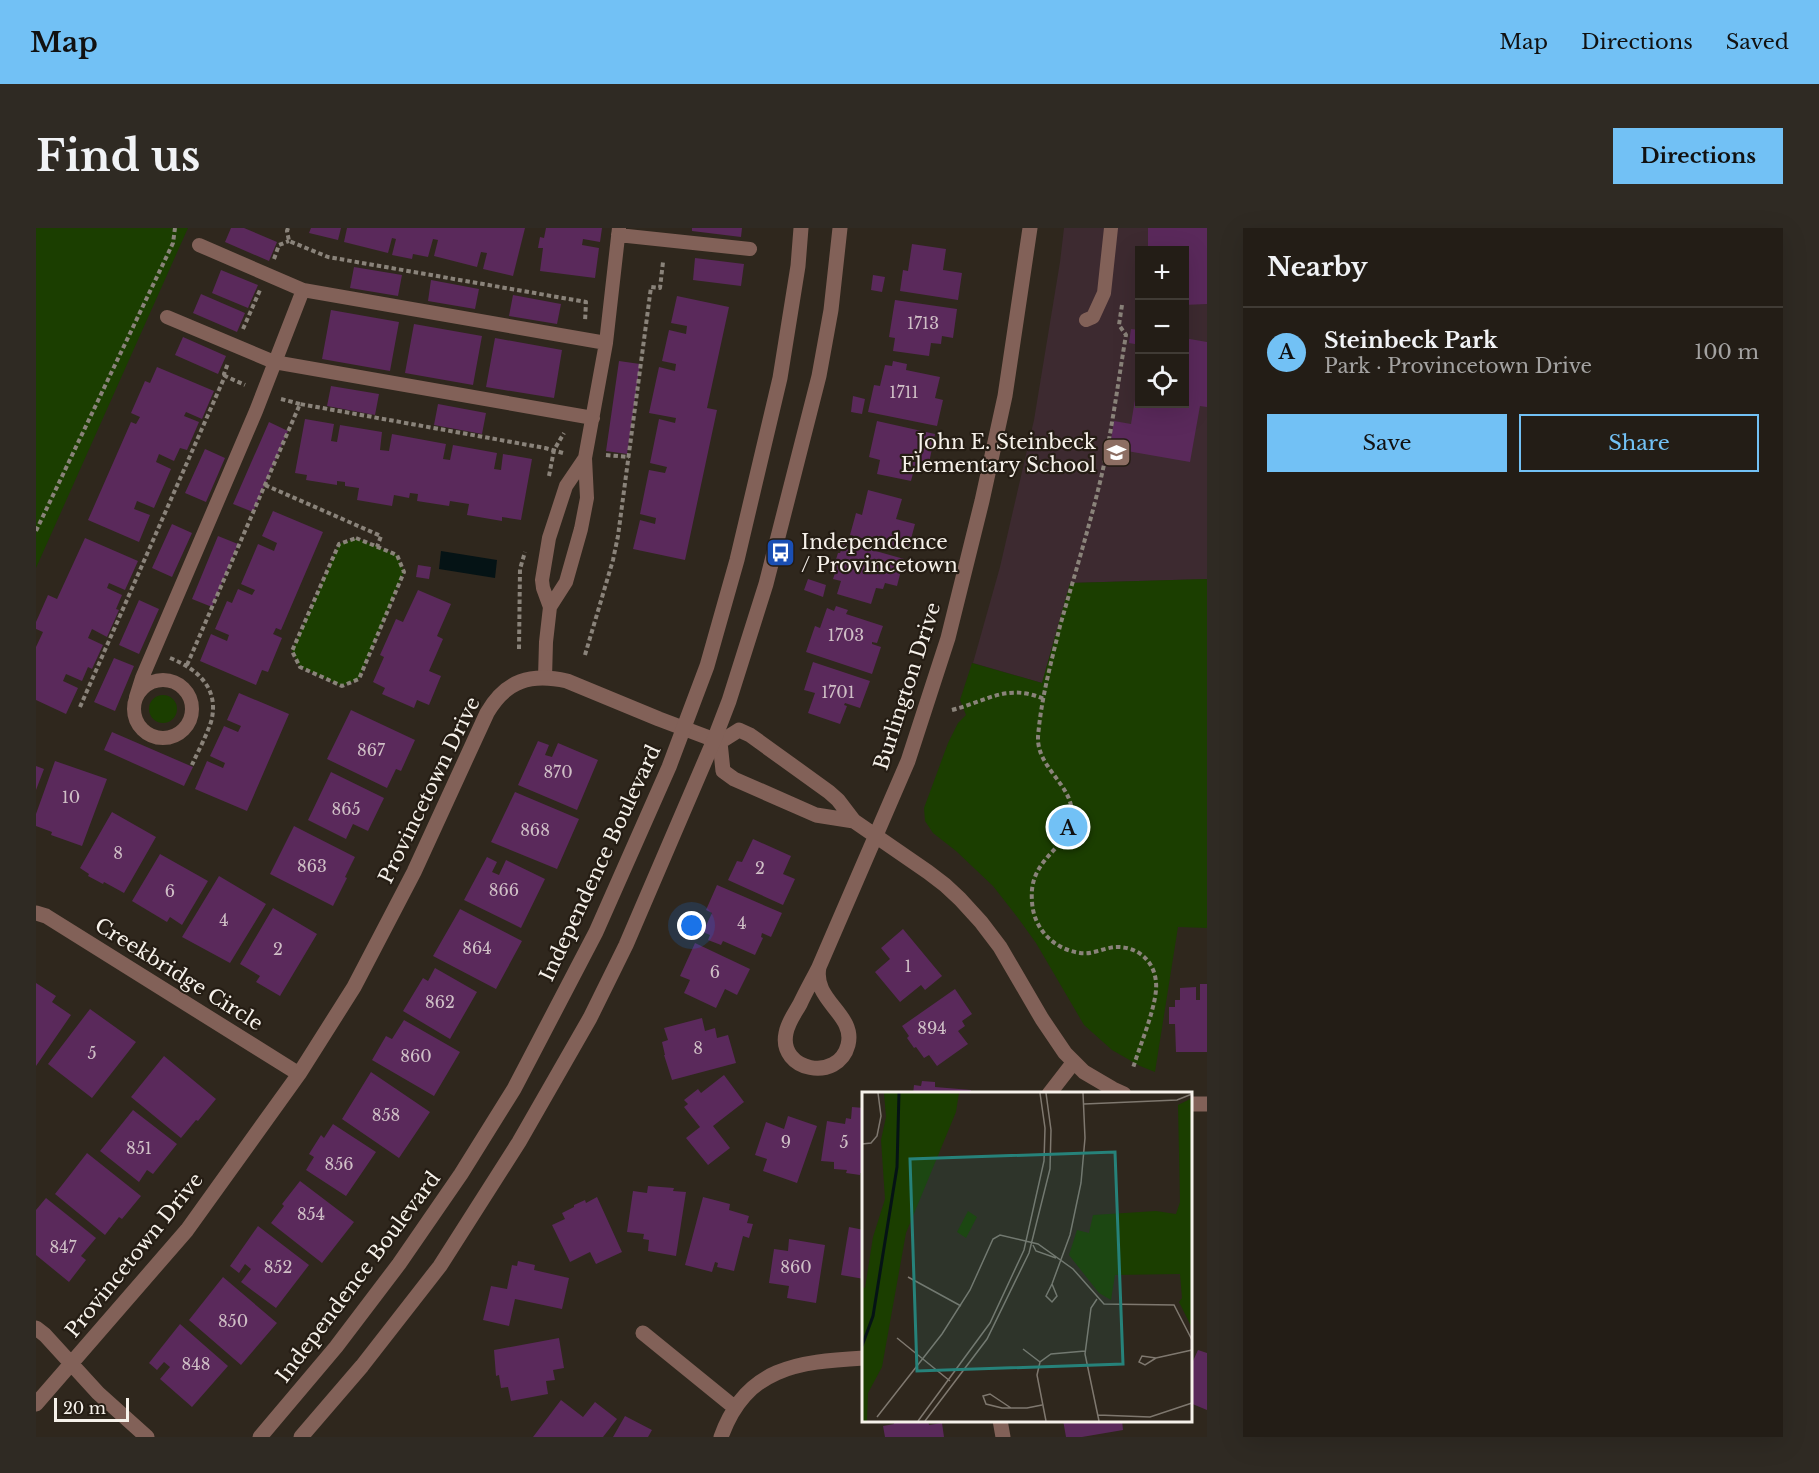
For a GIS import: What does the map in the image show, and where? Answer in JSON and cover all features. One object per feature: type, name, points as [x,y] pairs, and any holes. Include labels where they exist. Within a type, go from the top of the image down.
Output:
[{"type":"street","name":"Independence Boulevard","points":[[260,1437],[336,1347],[399,1264],[461,1174],[514,1089],[596,932],[684,729],[707,666],[737,560],[780,378],[798,266],[801,228]]},
{"type":"street","points":[[301,1437],[362,1366],[440,1266],[519,1142],[590,1018],[626,945],[717,741],[766,584],[816,388],[831,310],[840,228]]},
{"type":"street","name":"Burlington Drive","points":[[819,967],[818,983],[822,992],[842,1017],[849,1036],[848,1046],[836,1064],[816,1070],[806,1068],[790,1054],[785,1034],[819,967],[908,760],[948,638],[1005,396],[1030,228]]},
{"type":"street","name":"Provincetown Drive","points":[[36,1404],[187,1230],[299,1074],[354,987],[414,872],[494,701],[515,683],[545,678],[567,681],[717,741]]},
{"type":"street","points":[[717,741],[739,730],[750,735],[829,792],[854,821],[945,885],[981,922],[1000,947],[1057,1043],[1073,1063],[1098,1081],[1120,1092]]},
{"type":"street","points":[[717,741],[723,771],[734,779],[816,814],[854,821]]},
{"type":"street","name":"Creekbridge Circle","points":[[36,913],[46,916],[299,1074]]},
{"type":"street","points":[[1051,1092],[1073,1063]]},
{"type":"street","points":[[36,1328],[98,1393],[147,1437]]},
{"type":"street","points":[[643,1333],[734,1407]]},
{"type":"street","points":[[721,1437],[734,1407],[755,1385],[767,1377],[802,1364],[862,1358]]},
{"type":"street","points":[[1000,1422],[1003,1437]]},
{"type":"lane","points":[[1086,320],[1094,317],[1104,293],[1111,228]]},
{"type":"lane","points":[[545,678],[550,607],[566,582],[587,498],[585,458],[606,343],[619,231],[750,249]]},
{"type":"lane","points":[[199,245],[303,290],[606,343]]},
{"type":"lane","points":[[136,697],[142,689],[157,681],[166,680],[175,683],[183,688],[188,696],[191,716],[187,724],[172,736],[152,736],[138,723],[134,715],[136,697],[142,678],[256,411],[303,290]]},
{"type":"lane","points":[[167,317],[274,362],[593,418]]},
{"type":"lane","points":[[550,607],[542,580],[549,538],[566,486],[585,458]]},
{"type":"path","points":[[36,531],[173,243],[175,228]]},
{"type":"path","points":[[288,228],[289,241]]},
{"type":"path","points":[[273,259],[279,245],[289,241],[328,257],[586,302],[585,323]]},
{"type":"path","points":[[585,655],[613,560],[622,517],[651,287],[660,288],[663,262]]},
{"type":"path","points":[[241,333],[261,288]]},
{"type":"path","points":[[1122,303],[1119,325],[1126,335],[1101,476],[1046,681],[1040,723],[1038,745],[1041,755],[1066,793],[1072,813],[1066,835],[1037,869],[1031,888],[1033,913],[1037,924],[1042,932],[1063,948],[1081,954],[1121,947],[1144,956],[1152,965],[1156,975],[1155,999],[1133,1068]]},
{"type":"path","points":[[80,707],[225,376],[230,358]]},
{"type":"path","points":[[225,376],[250,387]]},
{"type":"path","points":[[278,398],[563,453]]},
{"type":"path","points":[[188,665],[300,404]]},
{"type":"path","points":[[554,450],[565,433]]},
{"type":"path","points":[[606,454],[628,458]]},
{"type":"path","points":[[265,485],[381,536],[377,547]]},
{"type":"path","points":[[356,538],[377,547],[397,555],[404,572],[359,679],[342,686],[300,667],[292,651],[339,544],[356,538]]},
{"type":"path","points":[[166,657],[188,665],[195,671],[206,684],[212,700],[211,722],[192,765]]},
{"type":"path","points":[[952,710],[971,705],[986,697],[1008,692],[1026,693],[1044,699]]},
{"type":"shaded area","name":"John E. Steinbeck Elementary School","points":[[1064,228],[1207,228],[1207,579],[1070,583],[1042,683],[973,663],[1000,567],[1034,420]]},
{"type":"shaded area","points":[[441,551],[497,560],[495,578],[439,569]]},
{"type":"green space","points":[[36,228],[188,228],[36,568]]},
{"type":"green space","points":[[356,538],[397,555],[404,572],[359,679],[342,686],[300,667],[292,651],[339,544]]},
{"type":"green space","points":[[1207,579],[1207,928],[1178,927],[1155,1072],[1112,1050],[1084,1025],[1036,943],[1018,918],[993,886],[933,833],[925,821],[924,808],[948,743],[958,723],[966,715],[960,700],[972,663],[1042,683],[1070,583]]},
{"type":"green space","points":[[163,695],[173,699],[177,709],[173,719],[163,723],[153,719],[149,709],[153,699]]},
{"type":"building","points":[[231,228],[244,228],[277,242],[269,261],[225,242]]},
{"type":"building","points":[[311,228],[341,228],[338,240],[309,233]]},
{"type":"building","points":[[347,228],[525,228],[513,276],[483,269],[487,253],[481,252],[477,267],[434,256],[438,240],[433,239],[428,257],[413,254],[412,259],[392,255],[396,239],[392,238],[388,253],[344,242]]},
{"type":"building","points":[[546,228],[602,228],[600,242],[583,239],[582,245],[599,248],[595,278],[540,271],[543,248],[538,248],[540,237],[544,238]]},
{"type":"building","points":[[692,228],[742,228],[741,237],[692,231]]},
{"type":"building","points":[[1148,228],[1207,228],[1207,304],[1189,305],[1189,246],[1148,246]]},
{"type":"building","points":[[912,244],[946,249],[943,270],[962,273],[958,300],[900,291],[903,270],[908,271]]},
{"type":"building","points":[[695,258],[744,264],[741,286],[693,280]]},
{"type":"building","points":[[354,267],[402,275],[398,296],[350,288]]},
{"type":"building","points":[[221,270],[258,285],[248,308],[212,293]]},
{"type":"building","points":[[873,275],[885,277],[882,292],[871,290]]},
{"type":"building","points":[[431,280],[479,289],[475,309],[428,301]]},
{"type":"building","points":[[201,294],[245,313],[237,332],[193,313]]},
{"type":"building","points":[[513,295],[561,304],[557,324],[509,316]]},
{"type":"building","points":[[677,296],[729,307],[707,408],[717,410],[685,560],[633,549],[640,520],[655,524],[656,518],[640,514],[649,470],[665,473],[667,467],[650,463],[659,419],[675,423],[676,418],[649,413],[659,367],[675,371],[676,364],[662,361],[669,330],[686,334],[687,326],[671,323]]},
{"type":"building","points":[[895,300],[957,309],[953,338],[942,336],[941,344],[931,343],[929,356],[893,351],[895,338],[889,337]]},
{"type":"building","points":[[331,310],[399,322],[390,371],[322,359]]},
{"type":"building","points":[[414,324],[482,336],[473,385],[405,373]]},
{"type":"building","points":[[1131,329],[1135,329],[1135,344],[1129,343]]},
{"type":"building","points":[[183,337],[226,356],[218,374],[175,355]]},
{"type":"building","points":[[495,338],[562,350],[554,398],[486,387]]},
{"type":"building","points":[[1189,339],[1207,342],[1207,407],[1200,406],[1190,462],[1127,451],[1128,444],[1111,440],[1114,421],[1131,424],[1135,399],[1135,408],[1189,408]]},
{"type":"building","points":[[619,361],[640,364],[627,454],[606,451]]},
{"type":"building","points":[[893,361],[907,364],[906,370],[940,377],[935,398],[943,400],[937,426],[868,412],[874,385],[880,386],[885,365],[892,366]]},
{"type":"building","points":[[157,367],[214,391],[202,419],[186,412],[184,416],[199,422],[187,450],[180,448],[174,461],[159,454],[156,462],[171,469],[154,508],[137,501],[134,509],[150,515],[139,542],[88,520],[131,422],[136,424],[140,417],[131,413],[145,381],[150,383]]},
{"type":"building","points":[[331,386],[379,394],[375,415],[327,406]]},
{"type":"building","points":[[853,396],[865,399],[862,414],[851,412]]},
{"type":"building","points":[[438,404],[486,413],[482,434],[434,425]]},
{"type":"building","points":[[305,419],[334,424],[331,441],[337,442],[340,425],[382,432],[380,450],[389,451],[392,434],[446,444],[443,459],[450,460],[453,445],[497,453],[494,469],[501,470],[503,454],[532,459],[521,520],[502,517],[502,521],[467,515],[469,504],[450,501],[449,506],[417,501],[418,494],[410,493],[409,498],[394,495],[392,506],[357,500],[359,488],[345,486],[345,482],[337,481],[337,485],[306,480],[307,475],[295,473]]},
{"type":"building","points":[[877,421],[935,434],[929,463],[914,459],[913,462],[916,462],[911,481],[877,474],[880,460],[869,457]]},
{"type":"building","points":[[269,422],[288,431],[253,512],[233,504]]},
{"type":"building","points":[[205,449],[225,458],[206,502],[185,493]]},
{"type":"building","points":[[868,490],[902,499],[896,519],[915,524],[908,550],[850,535],[856,513],[862,515]]},
{"type":"building","points":[[273,511],[323,532],[281,630],[276,628],[273,634],[282,638],[268,672],[262,670],[256,685],[200,661],[211,634],[227,641],[229,635],[215,629],[227,601],[232,603],[238,589],[252,595],[255,590],[241,584],[258,544],[274,551],[277,543],[262,536]]},
{"type":"building","points":[[172,524],[192,533],[172,577],[152,568]]},
{"type":"building","points":[[218,536],[238,544],[212,607],[192,599]]},
{"type":"building","points":[[85,538],[138,561],[125,590],[109,583],[107,588],[122,595],[116,609],[119,610],[107,637],[92,629],[88,638],[103,645],[92,669],[88,667],[82,681],[66,674],[63,681],[78,688],[66,714],[36,700],[36,647],[43,632],[36,629],[36,622],[48,595],[57,599]]},
{"type":"building","points":[[844,542],[904,559],[897,586],[885,583],[883,589],[876,588],[871,604],[837,594],[841,581],[833,579],[837,567],[834,566]]},
{"type":"building","points":[[418,565],[431,567],[429,579],[416,577]]},
{"type":"building","points":[[808,579],[826,585],[823,597],[804,590]]},
{"type":"building","points":[[418,590],[451,604],[437,636],[443,639],[429,671],[441,676],[429,705],[417,700],[414,708],[382,694],[385,688],[373,682],[384,657],[380,655],[396,619],[403,622]]},
{"type":"building","points":[[139,600],[159,609],[139,654],[119,645]]},
{"type":"building","points":[[836,606],[848,610],[846,614],[883,626],[877,643],[872,642],[881,647],[872,674],[806,652],[815,626],[820,628],[827,608],[834,611]]},
{"type":"building","points":[[114,658],[134,666],[115,711],[94,702]]},
{"type":"building","points":[[813,662],[870,681],[860,708],[845,703],[844,705],[847,706],[840,724],[808,713],[815,693],[804,690]]},
{"type":"building","points":[[239,693],[289,714],[247,811],[195,789],[207,761],[223,768],[225,763],[210,756],[224,726],[238,732],[241,726],[227,720]]},
{"type":"building","points":[[351,710],[415,740],[401,771],[396,769],[387,788],[327,759]]},
{"type":"building","points":[[112,732],[193,767],[184,786],[104,750]]},
{"type":"building","points":[[538,741],[549,745],[545,755],[552,757],[558,743],[598,760],[577,810],[518,785]]},
{"type":"building","points":[[55,761],[107,779],[82,846],[51,835],[52,832],[36,826],[36,814]]},
{"type":"building","points":[[36,766],[44,769],[36,790]]},
{"type":"building","points":[[331,772],[384,798],[368,831],[353,824],[346,839],[308,820]]},
{"type":"building","points":[[515,792],[579,819],[557,869],[491,842]]},
{"type":"building","points":[[112,812],[156,837],[124,893],[88,876],[89,874],[80,868]]},
{"type":"building","points":[[294,826],[355,857],[333,906],[270,874]]},
{"type":"building","points":[[753,839],[791,856],[783,874],[795,879],[783,905],[728,880],[737,861],[742,862]]},
{"type":"building","points":[[160,854],[208,881],[182,925],[170,917],[167,922],[132,901]]},
{"type":"building","points":[[487,857],[497,862],[492,872],[499,875],[506,860],[545,879],[521,928],[464,900]]},
{"type":"building","points":[[219,876],[266,904],[230,963],[182,937]]},
{"type":"building","points":[[717,885],[782,913],[771,937],[762,933],[763,938],[755,955],[723,941],[721,945],[708,940],[710,935],[703,932],[712,913],[706,910]]},
{"type":"building","points":[[273,908],[317,934],[280,996],[256,982],[260,976],[240,964]]},
{"type":"building","points":[[460,909],[522,941],[496,989],[433,956]]},
{"type":"building","points":[[903,929],[942,976],[925,990],[921,985],[900,1002],[875,972],[890,959],[881,948]]},
{"type":"building","points":[[695,943],[750,969],[737,995],[725,989],[716,1008],[684,993],[690,980],[680,976]]},
{"type":"building","points":[[435,968],[477,992],[450,1039],[403,1011],[423,978],[428,981]]},
{"type":"building","points":[[36,983],[56,996],[52,1002],[71,1015],[36,1066]]},
{"type":"building","points":[[1200,984],[1207,984],[1207,1052],[1176,1052],[1175,1024],[1169,1024],[1169,1007],[1175,1007],[1175,1000],[1180,1000],[1180,988],[1196,987],[1196,1000],[1200,1000]]},
{"type":"building","points":[[955,989],[972,1014],[962,1021],[965,1026],[958,1031],[968,1044],[937,1066],[929,1055],[924,1058],[916,1047],[914,1048],[902,1026]]},
{"type":"building","points":[[90,1009],[136,1042],[92,1098],[48,1064]]},
{"type":"building","points":[[702,1018],[705,1031],[715,1028],[717,1038],[728,1035],[736,1063],[672,1080],[662,1042],[668,1040],[664,1028]]},
{"type":"building","points":[[404,1020],[460,1052],[434,1096],[372,1060],[386,1036],[392,1039]]},
{"type":"building","points":[[164,1056],[216,1099],[181,1138],[131,1097]]},
{"type":"building","points":[[371,1072],[430,1112],[399,1158],[342,1119]]},
{"type":"building","points":[[724,1075],[744,1102],[713,1126],[730,1148],[708,1165],[686,1138],[700,1127],[684,1107],[688,1104],[684,1100],[698,1089],[701,1093]]},
{"type":"building","points":[[922,1081],[935,1082],[935,1087],[971,1090],[971,1092],[913,1092],[914,1085],[921,1086]]},
{"type":"building","points":[[852,1107],[862,1108],[862,1173],[860,1175],[846,1173],[847,1170],[834,1169],[834,1162],[821,1161],[827,1121],[845,1124],[846,1118],[851,1119]]},
{"type":"building","points":[[133,1110],[177,1144],[153,1174],[147,1170],[139,1182],[100,1151]]},
{"type":"building","points":[[788,1116],[817,1126],[797,1183],[763,1171],[767,1159],[755,1155],[766,1122],[784,1129]]},
{"type":"building","points":[[333,1124],[376,1152],[346,1196],[306,1170],[314,1157],[309,1154],[321,1135],[324,1138]]},
{"type":"building","points":[[87,1153],[141,1196],[122,1219],[119,1217],[105,1235],[55,1194]]},
{"type":"building","points":[[300,1181],[354,1222],[322,1263],[271,1223]]},
{"type":"building","points":[[648,1186],[674,1188],[673,1191],[686,1192],[676,1256],[648,1251],[649,1240],[643,1239],[644,1234],[627,1232],[633,1191],[647,1193]]},
{"type":"building","points":[[597,1197],[622,1252],[596,1264],[590,1252],[570,1262],[552,1225],[565,1219],[562,1213],[574,1205],[585,1200],[586,1203]]},
{"type":"building","points":[[703,1197],[730,1204],[729,1210],[749,1216],[747,1223],[753,1224],[749,1238],[743,1236],[734,1271],[717,1267],[718,1263],[715,1262],[712,1272],[685,1265]]},
{"type":"building","points":[[46,1198],[96,1238],[81,1256],[86,1260],[69,1282],[36,1255],[36,1210]]},
{"type":"building","points":[[258,1226],[309,1265],[276,1308],[241,1282],[251,1269],[245,1264],[239,1273],[230,1266]]},
{"type":"building","points":[[849,1227],[862,1230],[862,1279],[841,1275]]},
{"type":"building","points":[[789,1239],[825,1245],[816,1303],[787,1298],[789,1286],[769,1283],[774,1249],[788,1251]]},
{"type":"building","points":[[518,1261],[535,1265],[534,1270],[569,1278],[562,1309],[515,1299],[509,1326],[483,1320],[491,1286],[507,1289],[512,1265],[517,1266]]},
{"type":"building","points":[[223,1277],[277,1323],[241,1365],[189,1320]]},
{"type":"building","points":[[180,1324],[228,1366],[192,1407],[160,1379],[170,1367],[164,1362],[157,1370],[149,1363]]},
{"type":"building","points":[[559,1338],[564,1368],[553,1370],[555,1380],[546,1381],[548,1394],[511,1401],[508,1387],[501,1388],[499,1375],[496,1376],[494,1350]]},
{"type":"building","points":[[1198,1350],[1207,1353],[1207,1410],[1192,1404],[1193,1361]]},
{"type":"building","points":[[561,1400],[583,1417],[595,1402],[617,1419],[603,1437],[533,1437]]},
{"type":"building","points":[[625,1416],[652,1430],[648,1437],[613,1437]]},
{"type":"building","points":[[894,1422],[928,1422],[929,1425],[942,1423],[944,1437],[885,1437],[883,1426],[894,1424]]},
{"type":"building","points":[[1063,1422],[1122,1422],[1123,1430],[1082,1437],[1066,1437]]},
{"type":"place","name":"John E. Steinbeck Elementary School","points":[[1117,453]]},
{"type":"place","name":"Independence / Provincetown","points":[[780,553]]},
{"type":"place","name":"Steinbeck Park","points":[[1068,827]]}]
